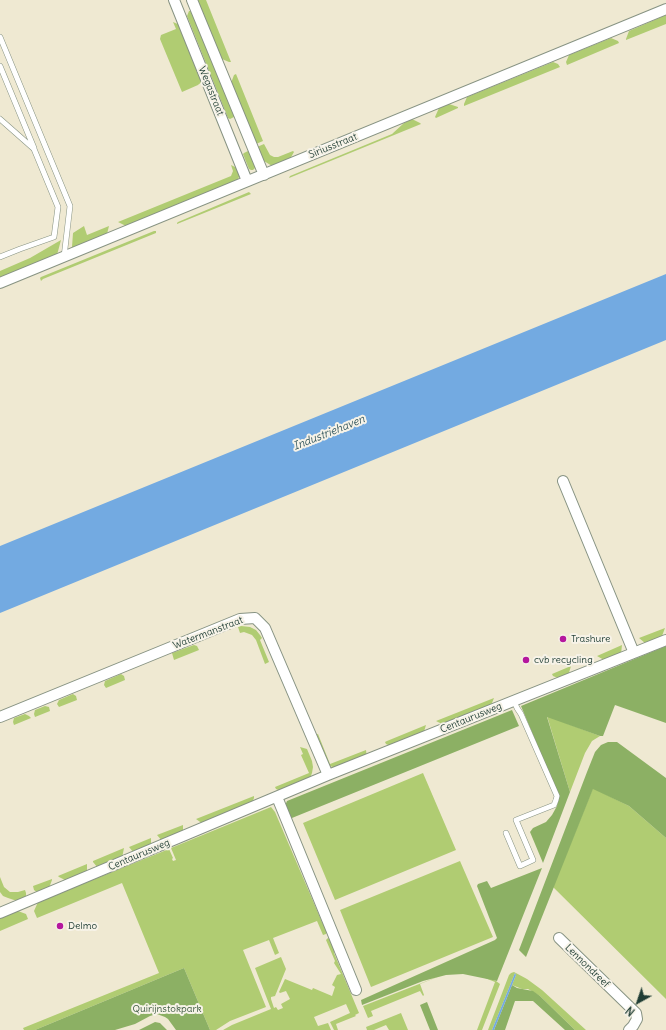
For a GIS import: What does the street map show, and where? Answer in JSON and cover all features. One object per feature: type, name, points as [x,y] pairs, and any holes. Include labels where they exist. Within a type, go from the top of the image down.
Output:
[{"type":"street","name":"Wegastraat","points":[[174,0],[247,181]]},
{"type":"street","name":"Wegastraat","points":[[192,0],[264,175]]},
{"type":"street","name":"Siriusstraat","points":[[0,283],[666,9]]},
{"type":"street","points":[[233,146],[249,138]]},
{"type":"street","points":[[563,481],[634,654]]},
{"type":"street","name":"Watermanstraat","points":[[0,718],[240,619],[255,618],[265,628],[328,775]]},
{"type":"street","name":"Centaurusweg","points":[[1,909],[328,775],[516,705],[666,640]]},
{"type":"street","points":[[277,797],[356,990]]},
{"type":"street","name":"Lennondreef","points":[[559,938],[636,1013],[637,1019],[629,1030]]},
{"type":"lane","points":[[0,37],[70,206],[64,257]]},
{"type":"lane","points":[[0,66],[58,207],[54,237],[0,257]]},
{"type":"lane","points":[[0,119],[34,149]]},
{"type":"lane","points":[[506,833],[520,866],[533,860],[516,820],[554,805],[557,796],[516,705]]},
{"type":"green space","points":[[197,0],[206,0],[231,62],[222,59]]},
{"type":"green space","points":[[189,11],[191,11],[234,116],[230,119],[228,118],[187,16]]},
{"type":"green space","points":[[666,15],[666,24],[626,40],[629,31]]},
{"type":"green space","points":[[173,22],[180,25],[204,81],[182,92],[160,39],[161,35],[176,29]]},
{"type":"green space","points":[[611,38],[619,43],[567,65],[566,62],[569,55]]},
{"type":"green space","points":[[553,62],[558,64],[560,67],[464,106],[467,97]]},
{"type":"green space","points":[[236,74],[263,141],[256,144],[231,83],[234,75]]},
{"type":"green space","points":[[449,104],[458,108],[436,118],[435,117],[439,108]]},
{"type":"green space","points":[[412,119],[421,124],[289,178],[290,176],[392,134],[404,123]]},
{"type":"green space","points":[[264,144],[270,155],[274,157],[278,157],[293,151],[294,152],[290,159],[272,166],[264,161],[257,147]]},
{"type":"green space","points":[[248,151],[255,166],[253,170],[249,169],[243,154]]},
{"type":"green space","points":[[231,165],[239,169],[240,173],[238,180],[126,226],[118,222],[231,176],[233,171]]},
{"type":"green space","points":[[249,192],[251,194],[177,224],[178,222]]},
{"type":"green space","points":[[84,226],[87,235],[109,226],[107,234],[73,248],[73,233]]},
{"type":"green space","points":[[156,231],[156,233],[41,281],[41,277]]},
{"type":"green space","points":[[61,240],[57,255],[0,278],[0,271],[30,258]]},
{"type":"green space","points":[[238,627],[250,627],[256,630],[260,635],[262,638],[260,640],[269,662],[265,664],[256,640],[252,635],[244,632],[240,633]]},
{"type":"green space","points":[[665,628],[662,636],[645,643],[639,638]]},
{"type":"green space","points":[[194,645],[197,646],[199,650],[174,660],[172,653]]},
{"type":"green space","points":[[622,645],[621,654],[604,660],[597,656]]},
{"type":"green space","points":[[666,646],[666,723],[615,705],[603,736],[600,736],[547,717],[570,792],[543,863],[530,832],[533,828],[546,822],[552,815],[557,806],[558,799],[556,790],[521,706]]},
{"type":"green space","points":[[571,666],[568,676],[560,679],[552,674]]},
{"type":"green space","points":[[121,674],[124,676],[125,680],[106,688],[104,685],[105,681]]},
{"type":"green space","points":[[73,694],[76,696],[77,700],[59,707],[57,704],[59,700]]},
{"type":"green space","points":[[494,698],[490,708],[446,726],[436,721]]},
{"type":"green space","points":[[45,706],[49,707],[50,711],[35,717],[35,710]]},
{"type":"green space","points":[[512,710],[519,726],[287,820],[284,808],[287,801]]},
{"type":"green space","points":[[25,714],[31,718],[14,725],[14,718]]},
{"type":"green space","points":[[547,716],[600,736],[592,741],[585,753],[570,792]]},
{"type":"green space","points":[[426,725],[423,735],[393,747],[385,742],[387,741]]},
{"type":"green space","points":[[318,734],[330,764],[366,750],[367,758],[337,768],[329,766],[314,735]]},
{"type":"green space","points":[[608,742],[617,742],[666,778],[666,838],[629,806],[593,789],[526,957],[519,950],[595,752],[601,745]]},
{"type":"green space","points":[[300,747],[307,749],[312,761],[313,767],[310,778],[283,792],[276,789],[275,787],[309,773],[301,755],[303,754]]},
{"type":"green space","points":[[423,773],[456,850],[335,900],[303,823]]},
{"type":"green space","points":[[593,788],[629,806],[666,838],[666,999],[553,887]]},
{"type":"green space","points":[[254,796],[251,805],[203,824],[196,819]]},
{"type":"green space","points":[[271,807],[275,812],[327,932],[323,935],[317,921],[273,938],[279,953],[275,955],[269,940],[243,950],[266,1007],[230,1021],[216,1030],[210,1030],[184,968],[35,1030],[24,1030],[23,1028],[159,973],[122,883],[37,918],[34,911],[38,902],[169,849],[173,861],[176,860],[171,848]]},
{"type":"green space","points":[[183,825],[183,832],[163,842],[157,835]]},
{"type":"green space","points":[[151,838],[151,846],[134,853],[129,847]]},
{"type":"green space","points":[[124,848],[122,858],[98,868],[93,862],[93,861]]},
{"type":"green space","points":[[460,861],[493,937],[371,987],[340,910]]},
{"type":"green space","points":[[87,864],[87,873],[67,881],[58,876]]},
{"type":"green space","points":[[542,868],[497,981],[463,974],[446,975],[423,981],[362,1005],[361,1000],[495,940],[497,938],[477,886],[478,884],[487,881],[491,888]]},
{"type":"green space","points":[[0,877],[4,887],[10,892],[25,890],[26,898],[14,900],[3,896],[0,892]]},
{"type":"green space","points":[[52,879],[49,888],[38,893],[34,890],[33,886]]},
{"type":"green space","points":[[18,911],[26,914],[28,919],[0,931],[0,918]]},
{"type":"green space","points":[[328,938],[334,947],[334,953],[359,1013],[355,1015],[356,1016],[336,1024],[338,1030],[334,1030],[330,1022],[350,1013],[346,1004],[314,1017],[318,1026],[328,1023],[331,1030],[223,1030],[271,1009],[255,968],[281,957],[286,969],[275,996],[271,997],[274,1008],[276,1007],[278,1010],[283,1008],[281,1004],[290,999],[286,991],[279,992],[285,979],[332,996],[335,987],[332,985],[337,975],[341,974],[334,963],[335,961],[326,940]]},
{"type":"green space","name":"Quirijnstokpark","points":[[184,968],[210,1030],[176,1030],[168,1019],[157,1014],[135,1024],[115,1030],[35,1030]]},
{"type":"green space","points":[[460,968],[496,981],[500,984],[482,1030],[477,1030],[495,982]]},
{"type":"green space","points":[[460,968],[420,984],[424,995],[423,996],[420,991],[371,1011],[373,1016],[368,1018],[363,1006]]},
{"type":"green space","points":[[514,972],[542,990],[586,1030],[575,1030],[540,996],[528,989],[522,989],[512,985],[516,975],[515,973],[492,1030],[488,1030],[509,975]]},
{"type":"green space","points":[[512,985],[517,988],[533,991],[540,996],[575,1030],[565,1030],[533,1001],[515,1001],[505,1030],[494,1030]]},
{"type":"green space","points":[[427,1002],[438,1030],[430,1030],[420,1005]]},
{"type":"green space","points":[[401,1013],[408,1030],[389,1030],[386,1025],[374,1030],[367,1030],[366,1027]]},
{"type":"green space","points":[[155,1022],[160,1023],[167,1030],[139,1030]]},
{"type":"water","name":"Industriehaven","points":[[666,274],[666,340],[0,613],[0,546]]},
{"type":"water","points":[[515,973],[516,975],[494,1030],[492,1030]]},
{"type":"place","name":"Trashure","points":[[563,639]]},
{"type":"place","name":"cvb recycling","points":[[526,660]]},
{"type":"place","name":"Delmo","points":[[60,926]]}]
